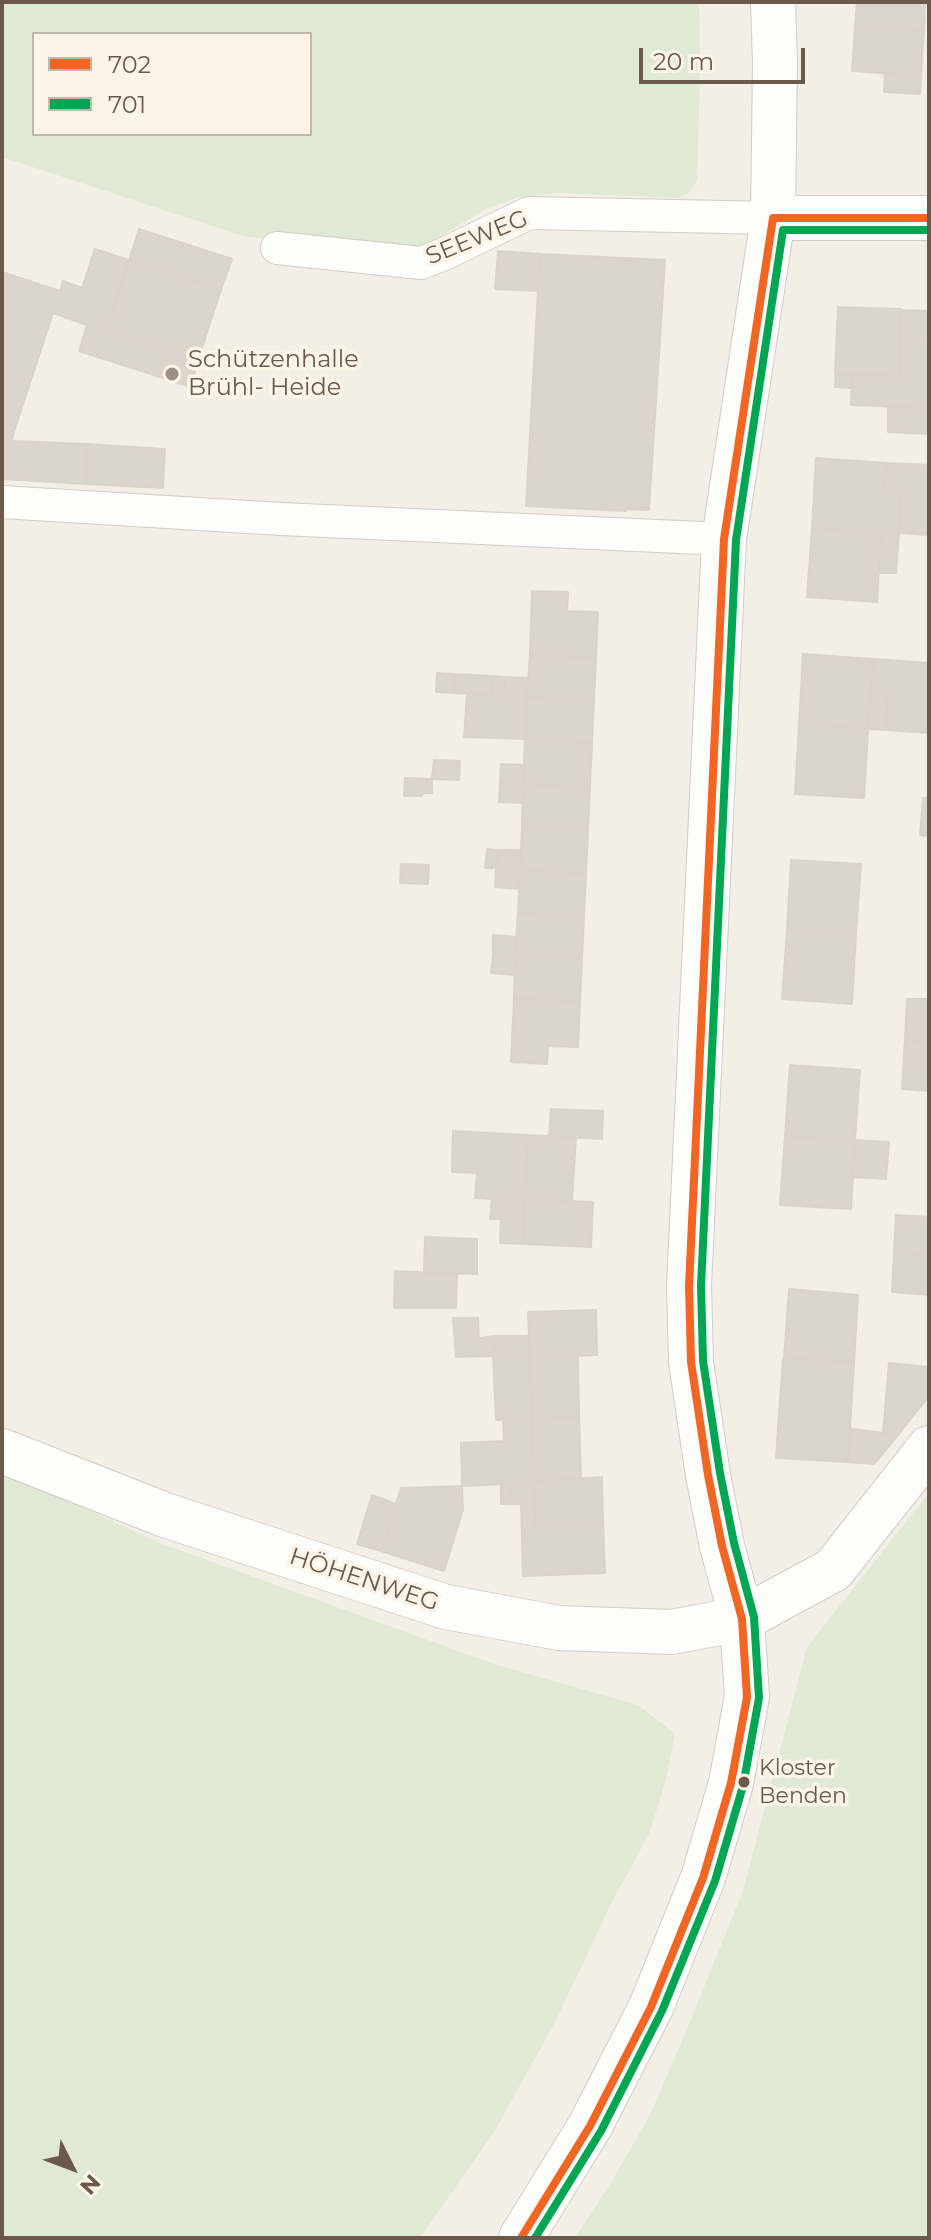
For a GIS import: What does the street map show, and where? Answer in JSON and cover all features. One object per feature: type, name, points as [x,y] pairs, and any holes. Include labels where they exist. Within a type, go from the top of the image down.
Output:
[{"type":"street","points":[[521,2238],[590,2126],[651,2007],[703,1878],[731,1783],[747,1697],[742,1619],[722,1546],[691,1362],[689,1286],[724,539],[773,218],[773,2]]},
{"type":"street","points":[[773,218],[929,218]]},
{"type":"street","points":[[742,1619],[833,1570],[929,1448]]},
{"type":"street","name":"HÖHENWEG","points":[[2,1451],[165,1515],[446,1607],[559,1628],[671,1632],[742,1619]]},
{"type":"lane","name":"SEEWEG","points":[[277,248],[421,263],[529,213],[773,218]]},
{"type":"lane","points":[[2,502],[281,519],[724,539]]},
{"type":"green space","points":[[2,2],[699,2],[697,180],[690,192],[678,198],[557,193],[519,197],[486,209],[424,245],[412,247],[246,237],[2,157]]},
{"type":"green space","points":[[2,1471],[160,1543],[494,1664],[638,1705],[675,1734],[665,1783],[649,1834],[612,1902],[554,2024],[494,2132],[420,2238],[2,2238]]},
{"type":"green space","points":[[929,1493],[929,2238],[575,2238],[650,2115],[743,1891],[807,1647]]},
{"type":"building","points":[[857,2],[925,2],[924,31],[855,27]]},
{"type":"building","points":[[855,27],[924,31],[921,76],[852,71]]},
{"type":"building","points":[[885,74],[921,76],[920,94],[884,92]]},
{"type":"building","points":[[139,229],[232,259],[221,290],[129,260]]},
{"type":"building","name":"Schützenhalle Brühl- Heide","points":[[95,249],[129,260],[107,330],[198,360],[191,387],[79,351],[87,325],[53,313],[11,441],[87,444],[86,484],[2,479],[2,272],[60,291],[63,281],[82,288]]},
{"type":"building","points":[[498,251],[540,254],[538,291],[495,289]]},
{"type":"building","points":[[540,254],[665,260],[649,510],[526,506]]},
{"type":"building","points":[[129,260],[221,290],[198,360],[107,330]]},
{"type":"building","points":[[838,307],[901,309],[899,376],[835,374]]},
{"type":"building","points":[[901,310],[929,311],[929,340],[900,339]]},
{"type":"building","points":[[900,339],[929,340],[929,408],[851,405],[852,374],[899,376]]},
{"type":"building","points":[[836,373],[852,374],[852,388],[835,387]]},
{"type":"building","points":[[888,407],[929,408],[929,434],[888,432]]},
{"type":"building","points":[[87,444],[165,449],[163,488],[86,484]]},
{"type":"building","points":[[816,458],[887,463],[884,492],[901,494],[899,533],[812,528]]},
{"type":"building","points":[[887,463],[929,465],[927,535],[899,533],[901,494],[884,492]]},
{"type":"building","points":[[812,528],[881,532],[877,602],[807,597]]},
{"type":"building","points":[[881,532],[899,533],[896,573],[879,573]]},
{"type":"building","points":[[532,591],[568,592],[567,611],[598,612],[596,658],[530,655]]},
{"type":"building","points":[[803,654],[873,659],[868,729],[799,724]]},
{"type":"building","points":[[530,655],[596,658],[594,701],[527,697]]},
{"type":"building","points":[[873,659],[929,663],[929,733],[886,730],[888,690],[871,690]]},
{"type":"building","points":[[437,673],[455,674],[454,693],[436,692]]},
{"type":"building","points":[[455,674],[493,676],[492,695],[454,693]]},
{"type":"building","points":[[493,676],[505,677],[504,696],[492,695]]},
{"type":"building","points":[[505,677],[529,678],[527,697],[504,696]]},
{"type":"building","points":[[871,690],[888,690],[886,730],[868,729]]},
{"type":"building","points":[[467,694],[527,697],[526,739],[464,737]]},
{"type":"building","points":[[527,697],[594,701],[592,743],[525,739]]},
{"type":"building","points":[[799,724],[868,729],[864,798],[795,794]]},
{"type":"building","points":[[525,739],[592,743],[590,787],[523,784]]},
{"type":"building","points":[[434,760],[460,761],[459,780],[432,779]]},
{"type":"building","points":[[501,764],[525,765],[523,784],[500,783]]},
{"type":"building","points":[[405,778],[432,779],[432,793],[404,796]]},
{"type":"building","points":[[500,783],[523,784],[523,803],[499,802]]},
{"type":"building","points":[[523,784],[590,787],[588,830],[522,827]]},
{"type":"building","points":[[923,798],[929,798],[929,836],[920,835]]},
{"type":"building","points":[[522,827],[588,830],[586,874],[520,870]]},
{"type":"building","points":[[487,849],[497,850],[496,868],[485,868]]},
{"type":"building","points":[[497,850],[520,850],[520,870],[496,868]]},
{"type":"building","points":[[791,860],[861,864],[856,934],[787,930]]},
{"type":"building","points":[[401,864],[429,865],[428,884],[400,883]]},
{"type":"building","points":[[496,868],[520,870],[519,889],[495,887]]},
{"type":"building","points":[[520,870],[586,874],[584,916],[518,913]]},
{"type":"building","points":[[518,913],[584,916],[582,958],[515,955]]},
{"type":"building","points":[[787,930],[856,934],[852,1004],[782,999]]},
{"type":"building","points":[[493,935],[517,937],[515,955],[493,954]]},
{"type":"building","points":[[493,954],[515,955],[515,975],[491,973]]},
{"type":"building","points":[[515,955],[582,958],[580,1002],[514,998]]},
{"type":"building","points":[[514,998],[580,1002],[578,1047],[548,1046],[547,1064],[511,1062]]},
{"type":"building","points":[[907,999],[929,999],[929,1042],[905,1040]]},
{"type":"building","points":[[905,1040],[929,1042],[929,1091],[902,1089]]},
{"type":"building","points":[[790,1065],[860,1070],[855,1140],[785,1136]]},
{"type":"building","points":[[551,1109],[603,1111],[602,1139],[549,1136]]},
{"type":"building","points":[[453,1131],[528,1135],[525,1201],[475,1198],[477,1173],[452,1172]]},
{"type":"building","points":[[528,1135],[576,1137],[572,1201],[525,1199]]},
{"type":"building","points":[[785,1136],[855,1140],[851,1209],[780,1205]]},
{"type":"building","points":[[855,1140],[889,1142],[886,1179],[852,1177]]},
{"type":"building","points":[[492,1199],[502,1200],[501,1219],[490,1219]]},
{"type":"building","points":[[525,1199],[593,1202],[591,1247],[524,1244]]},
{"type":"building","points":[[502,1200],[525,1201],[525,1221],[501,1219]]},
{"type":"building","points":[[896,1215],[929,1217],[929,1256],[894,1253]]},
{"type":"building","points":[[501,1219],[525,1221],[524,1244],[500,1243]]},
{"type":"building","points":[[425,1237],[477,1239],[477,1274],[424,1272]]},
{"type":"building","points":[[894,1253],[929,1256],[929,1295],[892,1292]]},
{"type":"building","points":[[395,1271],[457,1274],[456,1308],[394,1308]]},
{"type":"building","points":[[789,1289],[858,1295],[854,1362],[784,1358]]},
{"type":"building","points":[[596,1310],[597,1355],[530,1358],[528,1312]]},
{"type":"building","points":[[453,1318],[478,1318],[479,1338],[495,1336],[496,1356],[456,1357]]},
{"type":"building","points":[[495,1336],[506,1336],[507,1355],[496,1356]]},
{"type":"building","points":[[506,1336],[529,1336],[529,1355],[507,1355]]},
{"type":"building","points":[[529,1355],[532,1419],[496,1420],[493,1356]]},
{"type":"building","points":[[578,1357],[579,1417],[532,1419],[530,1358]]},
{"type":"building","points":[[783,1358],[854,1362],[848,1462],[776,1458]]},
{"type":"building","points":[[889,1363],[929,1367],[929,1396],[898,1435],[883,1433]]},
{"type":"building","points":[[579,1417],[581,1478],[534,1481],[532,1419]]},
{"type":"building","points":[[532,1419],[534,1483],[462,1486],[461,1443],[504,1441],[503,1420]]},
{"type":"building","points":[[849,1428],[898,1435],[874,1464],[848,1462]]},
{"type":"building","points":[[602,1477],[603,1523],[535,1526],[534,1481]]},
{"type":"building","points":[[534,1483],[535,1503],[512,1504],[511,1484]]},
{"type":"building","points":[[511,1484],[512,1504],[501,1504],[501,1485]]},
{"type":"building","points":[[462,1486],[463,1510],[444,1571],[381,1551],[401,1488]]},
{"type":"building","points":[[372,1495],[396,1504],[381,1551],[357,1544]]},
{"type":"building","points":[[535,1503],[535,1526],[603,1523],[605,1573],[523,1576],[521,1504]]},
{"type":"transit line","name":"702","points":[[521,2238],[590,2126],[651,2007],[703,1878],[731,1783],[747,1697],[742,1619],[722,1546],[691,1362],[689,1286],[724,539],[773,218],[929,218]]},
{"type":"transit line","name":"701","points":[[535,2238],[601,2131],[662,2011],[715,1881],[743,1786],[759,1698],[754,1617],[734,1543],[720,1473],[703,1361],[701,1286],[736,540],[783,230],[929,230]]},
{"type":"place","name":"Schützenhalle Brühl- Heide","points":[[172,374]]},
{"type":"place","name":"Kloster Benden","points":[[744,1782]]}]
